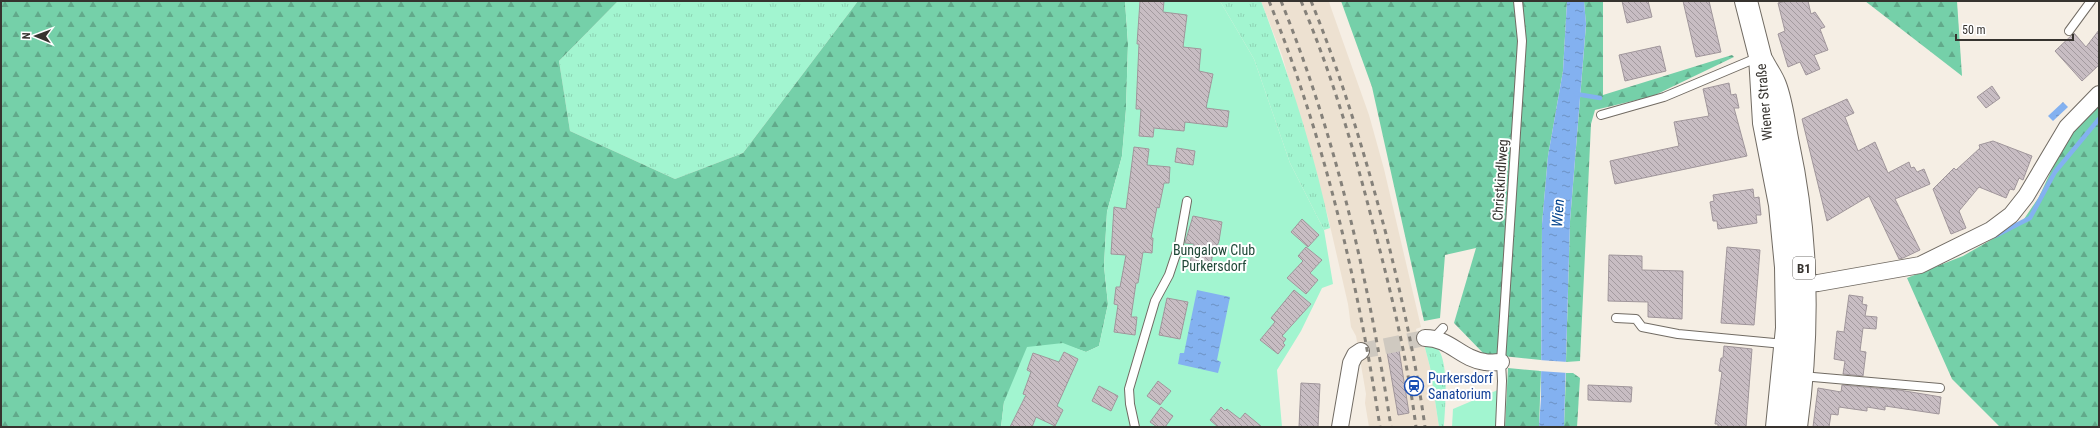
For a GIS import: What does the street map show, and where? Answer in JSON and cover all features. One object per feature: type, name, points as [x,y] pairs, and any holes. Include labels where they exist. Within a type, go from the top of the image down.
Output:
[{"type":"main road","name":"B1","points":[[1746,1],[1760,56]]},
{"type":"main road","name":"Wiener Straße","points":[[1760,56],[1764,123],[1796,285],[1794,345],[1796,427]]},
{"type":"main road","name":"Wiener Straße","points":[[1777,427],[1794,345]]},
{"type":"street","points":[[1796,285],[1902,270],[1920,265],[1991,230],[2012,215],[2026,196],[2066,127],[2099,94]]},
{"type":"street","points":[[1434,335],[1466,356],[1485,362],[1501,362]]},
{"type":"street","points":[[1340,427],[1351,364],[1355,355],[1361,351]]},
{"type":"lane","name":"Christkindlweg","points":[[1500,427],[1502,381],[1501,362],[1522,40],[1518,1]]},
{"type":"lane","points":[[2069,31],[2091,1]]},
{"type":"lane","points":[[1601,115],[1664,97],[1760,56]]},
{"type":"lane","points":[[1135,427],[1130,404],[1129,389],[1155,301],[1169,275],[1179,245],[1187,201]]},
{"type":"lane","points":[[1616,318],[1636,319],[1642,326],[1678,334],[1794,345]]},
{"type":"lane","points":[[1813,376],[1940,388]]},
{"type":"shaded area","points":[[1261,1],[1329,1],[1369,115],[1384,169],[1421,327],[1416,329],[1419,344],[1424,344],[1430,367],[1439,427],[1369,427],[1365,403],[1366,394],[1356,336],[1351,327],[1348,304],[1328,217],[1282,55]]},
{"type":"green space","points":[[1,1],[618,1],[559,61],[570,131],[675,179],[743,153],[858,1],[1125,1],[1128,44],[1126,109],[1122,156],[1107,212],[1104,266],[1108,304],[1099,346],[1086,352],[1063,344],[1004,402],[1001,427],[1,427]]},
{"type":"green space","points":[[618,1],[858,1],[743,153],[675,179],[570,131],[559,61]]},
{"type":"green space","name":"Bungalow Club Purkersdorf","points":[[1125,1],[1220,1],[1254,59],[1290,163],[1324,230],[1333,284],[1322,288],[1301,331],[1277,370],[1282,427],[1001,427],[1004,402],[1027,347],[1063,343],[1086,352],[1099,346],[1108,304],[1104,266],[1107,212],[1122,156],[1126,109],[1128,44]]},
{"type":"green space","points":[[1220,1],[1261,1],[1309,142],[1330,228],[1324,230],[1290,163],[1254,59]]},
{"type":"green space","points":[[1341,1],[1567,1],[1563,71],[1548,156],[1542,224],[1541,360],[1484,354],[1454,323],[1476,248],[1445,255],[1440,318],[1424,321],[1372,87]]},
{"type":"green space","points":[[1584,1],[1603,1],[1603,95],[1732,55],[1734,57],[1653,96],[1595,110],[1591,124],[1580,361],[1566,362],[1570,221],[1586,25]]},
{"type":"green space","points":[[1865,1],[1957,1],[1962,76]]},
{"type":"green space","points":[[2099,100],[2099,427],[2000,427],[1952,379],[1907,278],[1963,256],[2022,222],[2039,197],[2070,130]]},
{"type":"green space","points":[[1424,344],[1433,345],[1439,350],[1445,370],[1446,396],[1444,427],[1439,427],[1430,367]]},
{"type":"green space","points":[[1508,368],[1541,371],[1539,427],[1505,427]]},
{"type":"green space","points":[[1566,373],[1573,373],[1580,378],[1577,427],[1564,427]]},
{"type":"green space","points":[[1500,389],[1497,427],[1452,427],[1453,409]]},
{"type":"water","name":"Wien","points":[[1567,1],[1584,1],[1586,24],[1570,221],[1564,427],[1539,427],[1541,398],[1542,224],[1548,156],[1563,71]]},
{"type":"water","points":[[2063,102],[2068,107],[2053,121],[2048,116]]},
{"type":"water","points":[[1197,290],[1230,297],[1217,360],[1221,362],[1218,373],[1178,364],[1180,353],[1184,353]]},
{"type":"pier","points":[[1539,360],[1568,362],[1568,373],[1539,371]]},
{"type":"building","points":[[1140,1],[1164,1],[1163,12],[1187,15],[1183,47],[1201,49],[1199,71],[1213,74],[1206,108],[1229,111],[1227,127],[1185,122],[1184,131],[1154,128],[1153,137],[1139,136],[1141,109],[1136,109],[1139,44],[1137,44]]},
{"type":"building","points":[[1622,1],[1648,1],[1652,17],[1627,23]]},
{"type":"building","points":[[1683,1],[1709,1],[1721,52],[1696,57]]},
{"type":"building","points":[[1786,1],[1808,1],[1811,14],[1815,12],[1825,27],[1820,29],[1828,50],[1814,55],[1820,69],[1806,75],[1800,62],[1788,67],[1778,34],[1785,31],[1778,3]]},
{"type":"building","points":[[2099,30],[2099,65],[2082,81],[2055,51],[2074,33],[2086,47]]},
{"type":"building","points":[[1660,46],[1666,71],[1625,81],[1619,55]]},
{"type":"building","points":[[1729,83],[1731,95],[1736,94],[1739,108],[1734,108],[1747,156],[1615,184],[1610,161],[1679,146],[1674,122],[1709,116],[1703,89]]},
{"type":"building","points":[[1992,86],[2000,98],[1986,108],[1977,97]]},
{"type":"building","points":[[1847,99],[1854,113],[1845,117],[1858,151],[1875,142],[1888,173],[1909,162],[1911,168],[1914,167],[1917,172],[1924,169],[1930,184],[1895,199],[1920,250],[1903,258],[1899,259],[1869,196],[1827,221],[1802,119]]},
{"type":"building","points":[[1993,141],[2032,156],[2023,180],[2019,178],[2014,190],[2010,189],[2006,198],[1979,187],[1959,211],[1966,228],[1951,234],[1933,189],[1954,168],[1956,170],[1980,148],[1979,145]]},
{"type":"building","points":[[1134,147],[1149,149],[1147,165],[1170,167],[1169,183],[1164,183],[1159,208],[1157,207],[1151,238],[1153,238],[1152,253],[1143,252],[1138,283],[1136,283],[1131,317],[1137,317],[1135,335],[1114,332],[1118,305],[1114,304],[1116,287],[1120,287],[1126,255],[1111,254],[1114,207],[1126,209]]},
{"type":"building","points":[[1177,148],[1195,151],[1193,165],[1175,162]]},
{"type":"building","points":[[1753,189],[1754,198],[1759,197],[1761,215],[1756,215],[1757,223],[1718,229],[1717,221],[1713,221],[1710,202],[1714,201],[1713,195]]},
{"type":"building","points":[[1193,216],[1222,222],[1219,241],[1216,249],[1214,249],[1210,267],[1190,263],[1194,244],[1185,243]]},
{"type":"building","points":[[1302,219],[1319,235],[1308,247],[1291,232]]},
{"type":"building","points":[[1306,247],[1322,260],[1310,273],[1318,280],[1306,294],[1287,278],[1303,261],[1298,256]]},
{"type":"building","points":[[1727,247],[1760,250],[1754,325],[1721,323]]},
{"type":"building","points":[[1609,255],[1642,256],[1642,270],[1683,271],[1682,319],[1648,317],[1648,302],[1608,301]]},
{"type":"building","points":[[1294,290],[1311,304],[1282,336],[1286,339],[1283,343],[1285,345],[1278,354],[1260,340],[1275,322],[1271,318]]},
{"type":"building","points":[[1849,295],[1863,297],[1862,304],[1867,305],[1865,316],[1877,317],[1876,329],[1863,328],[1860,351],[1866,352],[1863,376],[1843,374],[1845,361],[1834,359],[1837,331],[1844,332]]},
{"type":"building","points":[[1167,298],[1188,302],[1180,339],[1159,335]]},
{"type":"building","points":[[1724,346],[1752,349],[1746,427],[1718,427],[1718,424],[1715,424],[1722,372],[1719,371],[1721,358],[1723,358]]},
{"type":"building","points":[[1399,350],[1409,413],[1398,415],[1387,352]]},
{"type":"building","points":[[1064,352],[1078,359],[1057,406],[1063,410],[1055,426],[1036,417],[1032,427],[1010,427],[1026,395],[1023,394],[1031,372],[1027,370],[1033,353],[1059,362]]},
{"type":"building","points":[[1158,381],[1171,391],[1160,405],[1147,396]]},
{"type":"building","points":[[1301,383],[1320,384],[1318,427],[1299,427]]},
{"type":"building","points":[[1588,385],[1632,387],[1631,402],[1588,400]]},
{"type":"building","points":[[1842,385],[1899,390],[1941,397],[1939,414],[1885,406],[1885,410],[1867,407],[1867,411],[1839,407],[1838,415],[1831,414],[1829,427],[1813,427],[1818,388],[1841,392]]},
{"type":"building","points":[[1099,386],[1118,396],[1111,411],[1092,401]]},
{"type":"building","points":[[1161,407],[1173,416],[1165,427],[1157,427],[1150,422]]},
{"type":"building","points":[[1221,407],[1225,411],[1227,409],[1240,419],[1245,413],[1262,427],[1218,427],[1210,420]]},
{"type":"waterway","points":[[1576,94],[1600,98]]},
{"type":"waterway","points":[[1995,236],[2030,218],[2055,172],[2099,119]]},
{"type":"tunnel","points":[[1361,351],[1425,338]]},
{"type":"railway","points":[[1269,1],[1289,52],[1322,157],[1337,211],[1361,318],[1380,427]]},
{"type":"railway","points":[[1281,1],[1301,52],[1318,105],[1334,157],[1348,211],[1372,318],[1391,427]]},
{"type":"railway","points":[[1301,1],[1332,82],[1365,192],[1397,323],[1408,375],[1416,427]]},
{"type":"railway","points":[[1311,1],[1333,58],[1352,116],[1386,234],[1408,330],[1425,427]]},
{"type":"place","name":"Purkersdorf Sanatorium","points":[[1414,386]]}]
